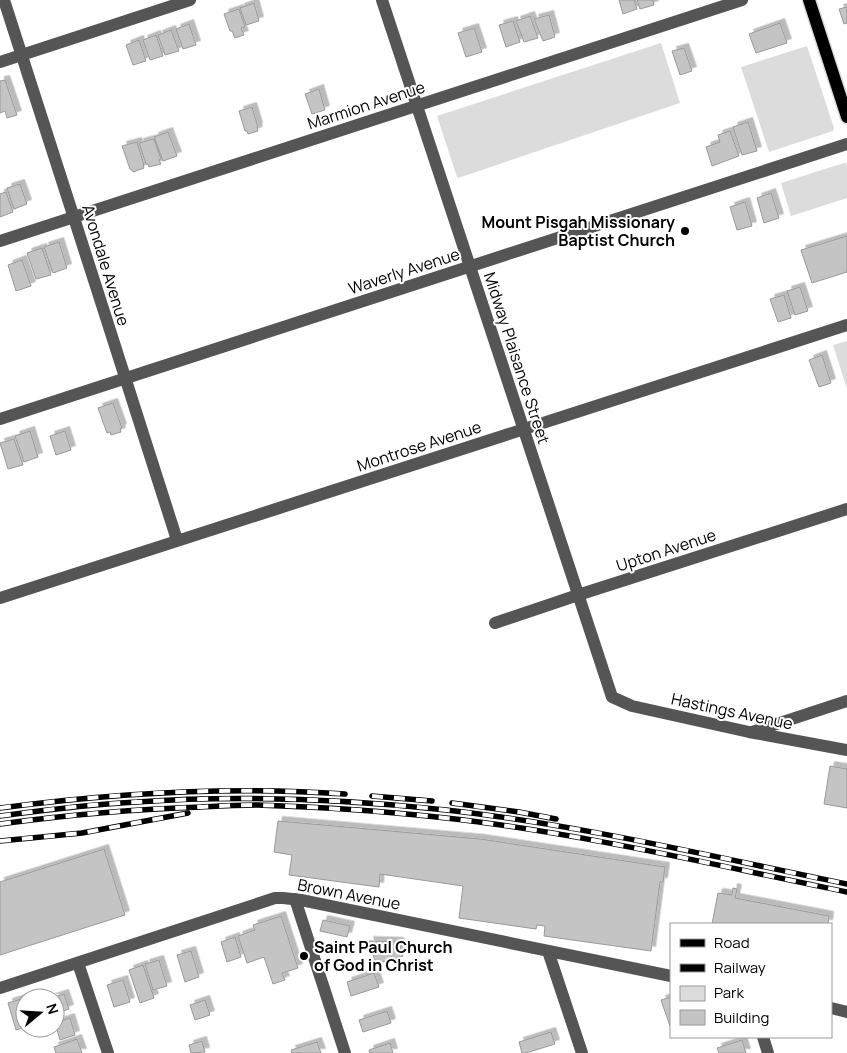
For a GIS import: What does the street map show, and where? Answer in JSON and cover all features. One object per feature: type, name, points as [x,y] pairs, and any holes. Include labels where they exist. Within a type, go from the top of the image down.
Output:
[{"type":"main road","points":[[808,0],[847,117]]},
{"type":"street","name":"Avondale Avenue","points":[[4,0],[124,378],[178,540]]},
{"type":"street","points":[[0,62],[190,0]]},
{"type":"street","name":"Midway Plaisance Street","points":[[382,0],[612,697]]},
{"type":"street","name":"Marmion Avenue","points":[[0,241],[742,0]]},
{"type":"street","name":"Waverly Avenue","points":[[0,419],[847,144]]},
{"type":"street","name":"Montrose Avenue","points":[[0,598],[847,324]]},
{"type":"street","name":"Upton Avenue","points":[[495,623],[847,509]]},
{"type":"street","name":"Hastings Avenue","points":[[612,697],[632,706],[749,732],[847,750]]},
{"type":"street","points":[[749,732],[847,701]]},
{"type":"street","name":"Brown Avenue","points":[[0,988],[275,898],[295,899],[670,976]]},
{"type":"street","points":[[295,899],[345,1053]]},
{"type":"street","points":[[548,951],[582,1053]]},
{"type":"street","points":[[78,963],[108,1053]]},
{"type":"street","points":[[832,1008],[847,1012]]},
{"type":"street","points":[[762,1038],[768,1053]]},
{"type":"green space","points":[[661,43],[680,103],[457,177],[437,116]]},
{"type":"green space","points":[[807,46],[834,128],[833,131],[769,152],[741,67]]},
{"type":"green space","points":[[846,163],[847,167],[847,198],[791,216],[781,183]]},
{"type":"green space","points":[[847,341],[847,389],[833,345]]},
{"type":"building","points":[[619,0],[634,0],[637,9],[623,14]]},
{"type":"building","points":[[637,0],[653,0],[654,5],[640,9]]},
{"type":"building","points":[[254,3],[259,21],[246,25],[240,8]]},
{"type":"building","points":[[847,7],[847,23],[844,24],[839,9]]},
{"type":"building","points":[[239,9],[245,27],[241,28],[244,35],[235,38],[232,31],[230,31],[224,14]]},
{"type":"building","points":[[549,15],[555,37],[543,41],[534,19]]},
{"type":"building","points":[[530,16],[538,38],[524,42],[516,21]]},
{"type":"building","points":[[513,21],[520,42],[506,47],[499,25]]},
{"type":"building","points":[[780,23],[787,43],[756,53],[749,34]]},
{"type":"building","points":[[189,24],[196,45],[183,49],[176,29]]},
{"type":"building","points":[[474,28],[482,52],[466,57],[458,33]]},
{"type":"building","points":[[171,30],[179,51],[165,55],[158,35]]},
{"type":"building","points":[[156,35],[163,56],[150,60],[143,40]]},
{"type":"building","points":[[139,40],[146,61],[133,65],[126,45]]},
{"type":"building","points":[[684,48],[692,71],[680,75],[672,51]]},
{"type":"building","points":[[5,80],[17,115],[7,118],[5,111],[0,113],[0,81]]},
{"type":"building","points":[[319,89],[325,110],[312,114],[305,94]]},
{"type":"building","points":[[252,107],[258,131],[248,134],[245,131],[239,111]]},
{"type":"building","points":[[748,122],[757,151],[742,155],[733,127]]},
{"type":"building","points":[[730,131],[739,156],[712,166],[706,147],[720,142],[718,135]]},
{"type":"building","points":[[168,132],[177,156],[163,161],[154,137]]},
{"type":"building","points":[[154,139],[161,164],[149,167],[146,164],[139,143]]},
{"type":"building","points":[[137,142],[144,168],[133,172],[130,169],[122,146]]},
{"type":"building","points":[[20,184],[27,204],[14,209],[7,188]]},
{"type":"building","points":[[6,192],[13,212],[0,217],[0,194]]},
{"type":"building","points":[[771,193],[779,218],[764,223],[757,198]]},
{"type":"building","points":[[745,202],[752,226],[737,230],[730,207]]},
{"type":"building","points":[[847,236],[847,272],[812,283],[801,250]]},
{"type":"building","points":[[59,242],[67,268],[53,273],[44,247]]},
{"type":"building","points":[[42,248],[51,275],[36,279],[27,253]]},
{"type":"building","points":[[22,260],[31,286],[16,291],[8,265]]},
{"type":"building","points":[[800,287],[808,311],[795,315],[787,291]]},
{"type":"building","points":[[784,295],[791,318],[778,322],[770,299]]},
{"type":"building","points":[[822,355],[831,383],[819,387],[809,360]]},
{"type":"building","points":[[113,403],[122,428],[120,429],[121,432],[111,435],[110,432],[107,433],[98,408]]},
{"type":"building","points":[[30,431],[38,457],[24,462],[15,436]]},
{"type":"building","points":[[65,431],[71,450],[56,455],[50,436]]},
{"type":"building","points":[[14,439],[23,465],[8,469],[0,443]]},
{"type":"building","points":[[830,766],[847,769],[847,808],[824,804]]},
{"type":"building","points":[[278,821],[480,839],[665,867],[663,882],[660,882],[651,951],[544,936],[545,926],[537,925],[536,929],[459,918],[463,886],[380,874],[379,887],[289,875],[292,855],[274,852]]},
{"type":"building","points":[[104,849],[125,915],[0,955],[0,882]]},
{"type":"building","points":[[733,888],[737,889],[735,898],[829,916],[828,923],[712,923],[718,893],[732,895]]},
{"type":"building","points":[[281,916],[298,968],[282,973],[285,980],[273,984],[264,957],[247,963],[238,936],[255,930],[253,925]]},
{"type":"building","points":[[323,920],[350,926],[347,937],[320,931]]},
{"type":"building","points":[[235,937],[241,957],[227,962],[221,942]]},
{"type":"building","points":[[369,941],[399,942],[403,956],[376,964]]},
{"type":"building","points":[[191,951],[199,977],[185,982],[177,955]]},
{"type":"building","points":[[159,960],[167,986],[153,990],[145,964]]},
{"type":"building","points":[[143,965],[154,998],[140,1003],[129,970]]},
{"type":"building","points":[[374,973],[379,987],[351,996],[347,982]]},
{"type":"building","points":[[123,980],[130,1002],[114,1007],[107,985]]},
{"type":"building","points":[[65,997],[69,1009],[65,1010]]},
{"type":"building","points":[[670,997],[670,1026],[661,1000]]},
{"type":"building","points":[[205,1000],[210,1015],[195,1020],[190,1005]]},
{"type":"building","points":[[15,1001],[15,1027],[8,1003]]},
{"type":"building","points":[[387,1011],[391,1023],[363,1032],[359,1020]]},
{"type":"building","points":[[70,1018],[75,1035],[60,1040],[59,1038],[65,1038],[65,1020]]},
{"type":"building","points":[[551,1032],[555,1044],[522,1053],[519,1042]]},
{"type":"building","points":[[77,1039],[82,1053],[56,1053],[54,1047]]},
{"type":"building","points":[[742,1040],[746,1053],[719,1053],[717,1048]]},
{"type":"building","points":[[202,1041],[205,1052],[191,1053],[189,1045]]},
{"type":"building","points":[[317,1042],[321,1053],[292,1053],[291,1050]]},
{"type":"building","points":[[390,1043],[393,1053],[370,1053],[369,1050]]},
{"type":"railway","points":[[0,808],[86,798],[172,792],[259,791],[345,794]]},
{"type":"railway","points":[[372,796],[432,801]]},
{"type":"railway","points":[[0,816],[103,804],[214,799],[292,799],[407,806],[497,816],[547,824],[847,884]]},
{"type":"railway","points":[[452,803],[556,819]]},
{"type":"railway","points":[[0,824],[75,815],[236,805],[375,811],[497,824],[547,832],[847,892]]},
{"type":"railway","points":[[0,841],[82,833],[188,813]]},
{"type":"place","name":"Mount Pisgah Missionary Baptist Church","points":[[685,231]]},
{"type":"place","name":"Saint Paul Church of God in Christ","points":[[304,956]]}]
